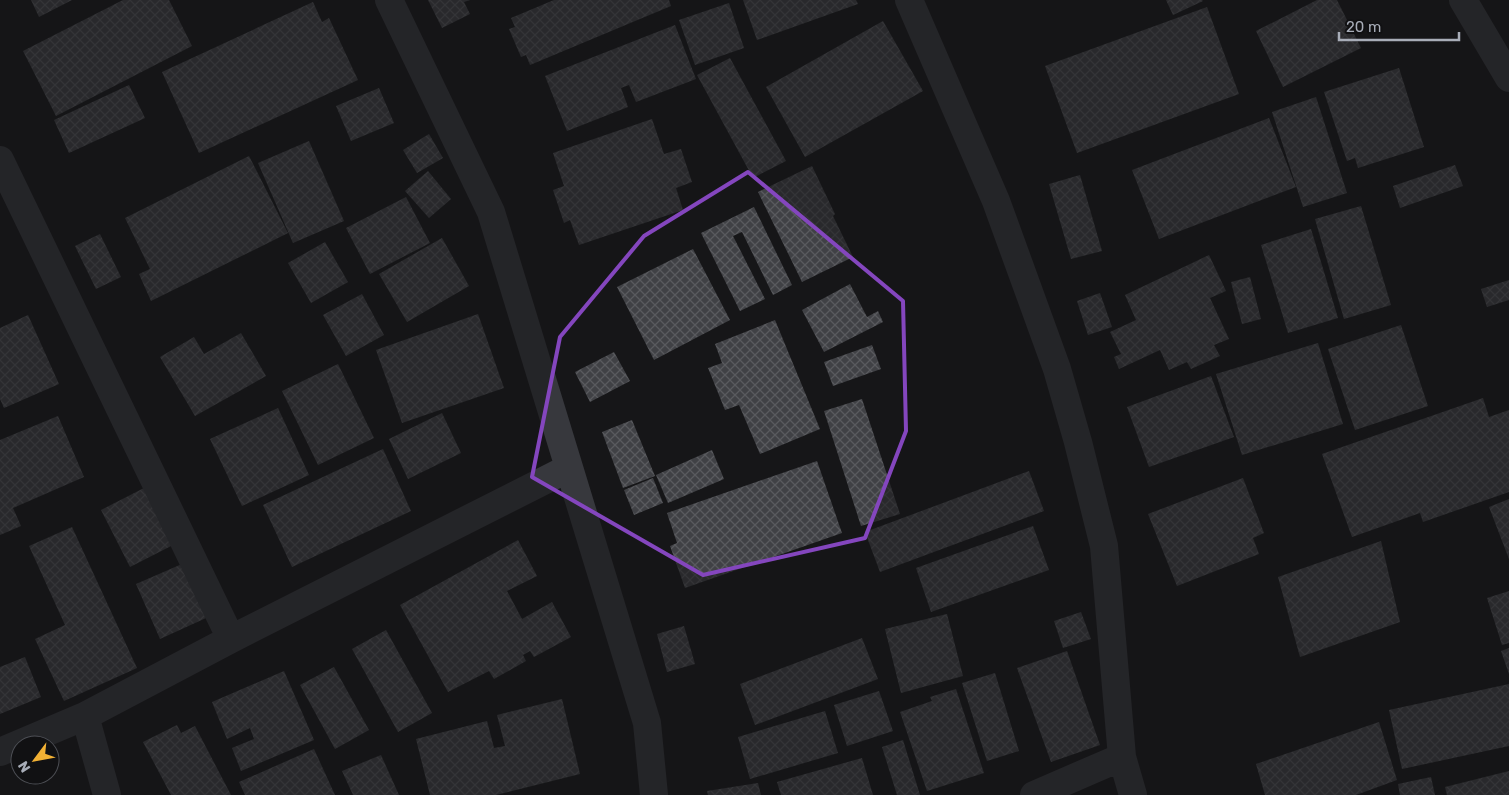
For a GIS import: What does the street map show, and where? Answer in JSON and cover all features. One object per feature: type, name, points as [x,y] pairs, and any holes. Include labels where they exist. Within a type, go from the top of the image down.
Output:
[{"type":"street","points":[[389,0],[491,212],[647,723],[654,795]]},
{"type":"street","points":[[909,0],[996,201],[1057,369],[1078,442],[1104,546],[1122,757],[1133,795]]},
{"type":"street","points":[[1463,0],[1509,78]]},
{"type":"street","points":[[0,160],[232,639]]},
{"type":"street","points":[[0,752],[85,716],[569,468]]},
{"type":"street","points":[[85,716],[107,795]]},
{"type":"street","points":[[1034,795],[1122,757]]},
{"type":"highlighted area","points":[[748,172],[903,301],[906,431],[865,538],[703,575],[532,477],[560,337],[644,236]]},
{"type":"building","points":[[31,0],[72,0],[39,17]]},
{"type":"building","points":[[123,0],[169,0],[192,46],[56,116],[23,51]]},
{"type":"building","points":[[428,0],[470,0],[464,2],[470,14],[442,28]]},
{"type":"building","points":[[554,0],[669,0],[671,6],[530,65],[526,55],[521,57],[509,29],[515,27],[511,18]]},
{"type":"building","points":[[743,0],[856,0],[858,4],[757,40]]},
{"type":"building","points":[[1166,0],[1202,0],[1203,1],[1173,15]]},
{"type":"building","points":[[1317,0],[1337,0],[1361,48],[1283,87],[1256,31]]},
{"type":"building","points":[[313,2],[322,22],[329,18],[358,80],[199,153],[162,72]]},
{"type":"building","points":[[729,3],[744,48],[695,65],[679,20]]},
{"type":"building","points":[[1207,7],[1239,94],[1077,153],[1045,66]]},
{"type":"building","points":[[883,21],[923,91],[805,157],[766,87]]},
{"type":"building","points":[[675,25],[696,79],[636,102],[629,85],[621,88],[628,107],[567,131],[545,76]]},
{"type":"building","points":[[730,58],[786,161],[753,178],[697,75]]},
{"type":"building","points":[[1399,68],[1424,147],[1358,168],[1355,158],[1347,161],[1324,92]]},
{"type":"building","points":[[129,85],[145,118],[69,153],[54,120]]},
{"type":"building","points":[[379,88],[394,123],[351,141],[336,106]]},
{"type":"building","points":[[1316,97],[1347,193],[1303,207],[1272,112]]},
{"type":"building","points":[[1269,118],[1296,187],[1159,239],[1132,170]]},
{"type":"building","points":[[652,119],[664,154],[681,149],[692,182],[676,188],[683,210],[579,245],[570,220],[564,223],[553,190],[564,186],[553,153]]},
{"type":"building","points":[[429,134],[443,158],[417,173],[403,150]]},
{"type":"building","points":[[309,141],[344,221],[293,243],[258,163]]},
{"type":"building","points":[[249,156],[288,233],[151,301],[139,274],[150,269],[125,218]]},
{"type":"building","points":[[1455,165],[1463,186],[1400,208],[1393,186]]},
{"type":"building","points":[[812,166],[853,257],[802,282],[758,192]]},
{"type":"building","points":[[428,171],[451,199],[429,218],[405,191]]},
{"type":"building","points":[[1080,175],[1102,251],[1071,259],[1049,184]]},
{"type":"building","points":[[406,197],[430,243],[370,274],[346,228]]},
{"type":"building","points":[[1361,206],[1391,305],[1344,319],[1315,219]]},
{"type":"building","points":[[754,207],[792,285],[773,295],[742,232],[733,236],[765,299],[740,311],[701,233]]},
{"type":"building","points":[[1311,229],[1338,318],[1288,333],[1261,245]]},
{"type":"building","points":[[100,234],[121,277],[96,289],[75,246]]},
{"type":"building","points":[[442,238],[469,286],[407,322],[379,274]]},
{"type":"building","points":[[325,242],[348,282],[311,303],[288,263]]},
{"type":"building","points":[[693,249],[730,320],[654,360],[617,287]]},
{"type":"building","points":[[1209,255],[1226,291],[1210,298],[1229,339],[1214,345],[1220,356],[1191,369],[1187,362],[1169,370],[1160,350],[1119,369],[1114,357],[1121,354],[1110,332],[1136,320],[1125,295]]},
{"type":"building","points":[[1250,277],[1261,319],[1242,324],[1231,282]]},
{"type":"building","points":[[1509,280],[1509,300],[1487,307],[1481,289]]},
{"type":"building","points":[[850,284],[867,317],[878,311],[883,322],[824,352],[802,310]]},
{"type":"building","points":[[1100,293],[1112,327],[1088,335],[1077,301]]},
{"type":"building","points":[[362,294],[384,335],[346,356],[323,315]]},
{"type":"building","points":[[478,314],[504,388],[402,423],[376,350]]},
{"type":"building","points":[[28,315],[59,384],[4,408],[0,399],[0,328]]},
{"type":"building","points":[[775,320],[820,429],[760,454],[739,405],[725,410],[708,368],[722,363],[715,344]]},
{"type":"building","points":[[1401,325],[1428,406],[1355,430],[1328,349]]},
{"type":"building","points":[[241,333],[266,376],[195,416],[160,357],[194,337],[204,354]]},
{"type":"building","points":[[1318,343],[1343,424],[1242,455],[1216,374]]},
{"type":"building","points":[[872,345],[881,369],[833,386],[824,362]]},
{"type":"building","points":[[614,352],[630,381],[590,402],[575,372]]},
{"type":"building","points":[[338,364],[374,438],[318,465],[282,391]]},
{"type":"building","points":[[1211,376],[1234,437],[1149,467],[1127,407]]},
{"type":"building","points":[[1483,398],[1489,417],[1509,410],[1509,492],[1423,522],[1420,513],[1352,537],[1322,454]]},
{"type":"building","points":[[862,399],[900,514],[861,526],[824,411]]},
{"type":"building","points":[[278,408],[309,475],[242,506],[210,439]]},
{"type":"building","points":[[442,413],[461,453],[408,479],[389,439]]},
{"type":"building","points":[[58,416],[84,477],[13,508],[21,526],[0,535],[0,440]]},
{"type":"building","points":[[632,420],[655,476],[623,488],[602,432]]},
{"type":"building","points":[[383,449],[411,511],[292,567],[263,505]]},
{"type":"building","points":[[712,450],[724,479],[668,503],[656,475]]},
{"type":"building","points":[[817,461],[842,533],[685,588],[670,546],[677,543],[667,513]]},
{"type":"building","points":[[1029,471],[1044,511],[880,572],[865,532]]},
{"type":"building","points":[[653,478],[663,503],[634,515],[624,490]]},
{"type":"building","points":[[1243,478],[1264,533],[1253,538],[1259,554],[1177,586],[1148,514]]},
{"type":"building","points":[[144,488],[173,545],[130,567],[101,510]]},
{"type":"building","points":[[1509,499],[1509,559],[1489,507]]},
{"type":"building","points":[[1033,526],[1049,570],[931,612],[916,568]]},
{"type":"building","points":[[72,527],[137,668],[64,701],[35,639],[65,625],[29,546]]},
{"type":"building","points":[[518,540],[537,576],[507,591],[522,619],[552,602],[571,637],[534,657],[530,651],[523,655],[526,661],[494,679],[489,671],[448,692],[400,605]]},
{"type":"building","points":[[1381,541],[1400,622],[1300,657],[1278,577]]},
{"type":"building","points":[[182,564],[206,618],[160,639],[136,584]]},
{"type":"building","points":[[1509,591],[1509,643],[1502,645],[1487,598]]},
{"type":"building","points":[[1081,612],[1091,639],[1063,648],[1054,621]]},
{"type":"building","points":[[947,614],[963,676],[901,693],[885,629]]},
{"type":"building","points":[[684,626],[695,664],[667,672],[657,634]]},
{"type":"building","points":[[386,630],[432,713],[398,732],[352,649]]},
{"type":"building","points":[[862,638],[878,679],[755,725],[740,684]]},
{"type":"building","points":[[1509,648],[1509,674],[1501,651]]},
{"type":"building","points":[[1067,651],[1100,745],[1051,762],[1017,668]]},
{"type":"building","points":[[25,657],[41,697],[0,714],[0,667]]},
{"type":"building","points":[[334,667],[369,730],[335,749],[300,685]]},
{"type":"building","points":[[284,671],[314,740],[241,771],[232,748],[254,739],[250,728],[227,739],[212,702]]},
{"type":"building","points":[[995,673],[1019,751],[987,761],[962,683]]},
{"type":"building","points":[[1509,684],[1509,746],[1402,769],[1389,710]]},
{"type":"building","points":[[956,689],[984,773],[927,791],[900,712],[932,701],[930,697]]},
{"type":"building","points":[[879,691],[893,731],[847,746],[834,705]]},
{"type":"building","points":[[562,699],[580,774],[496,795],[430,795],[416,739],[487,721],[494,748],[505,746],[497,715]]},
{"type":"building","points":[[825,711],[838,753],[750,779],[738,737]]},
{"type":"building","points":[[1379,722],[1397,780],[1356,795],[1265,795],[1256,764]]},
{"type":"building","points":[[177,725],[181,733],[195,726],[231,795],[171,795],[143,742]]},
{"type":"building","points":[[903,740],[920,795],[897,795],[882,747]]},
{"type":"building","points":[[314,749],[335,795],[245,795],[239,782]]},
{"type":"building","points":[[381,755],[399,795],[353,795],[342,771]]},
{"type":"building","points":[[862,758],[873,795],[781,795],[777,782]]},
{"type":"building","points":[[1509,771],[1509,795],[1447,795],[1445,787]]},
{"type":"building","points":[[1431,777],[1435,795],[1400,795],[1398,784]]},
{"type":"building","points":[[758,783],[761,795],[708,795],[707,791]]}]
